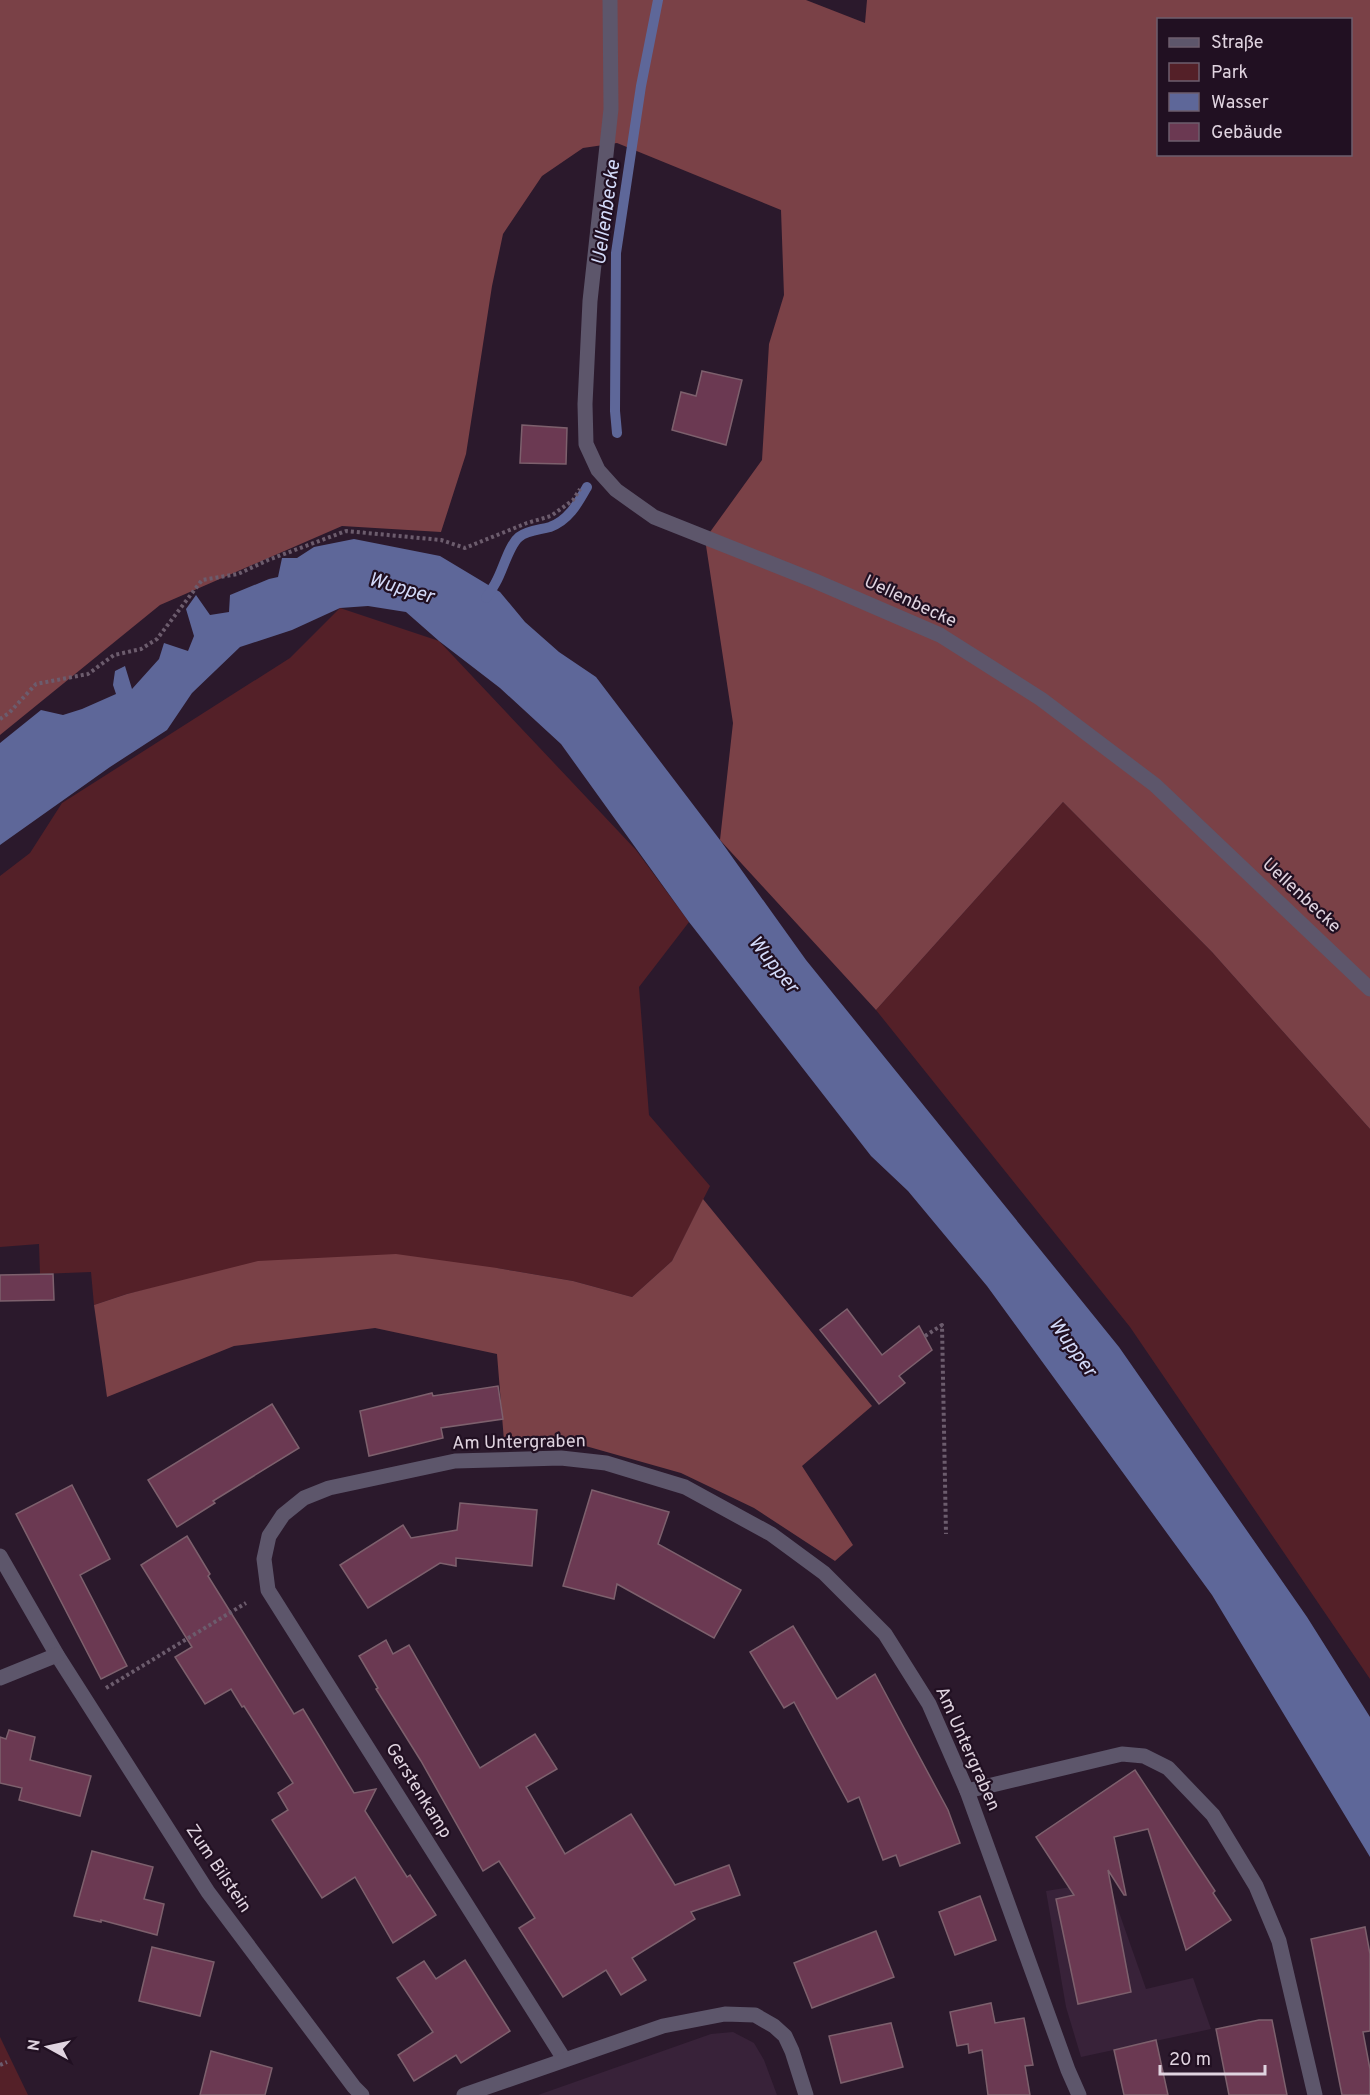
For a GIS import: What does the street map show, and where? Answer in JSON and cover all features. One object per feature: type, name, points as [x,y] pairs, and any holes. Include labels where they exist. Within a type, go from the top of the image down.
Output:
[{"type":"street","name":"Uellenbecke","points":[[610,0],[611,109],[590,301],[585,404],[586,444],[595,466],[616,490],[654,517],[815,581],[940,635],[1041,699],[1155,785],[1370,989]]},
{"type":"street","name":"Am Untergraben","points":[[269,1536],[283,1515],[304,1498],[329,1488],[455,1461],[561,1458],[606,1462],[685,1487],[771,1534],[824,1573],[885,1634],[929,1704],[967,1791],[1079,2095]]},
{"type":"street","name":"Gerstenkamp","points":[[269,1536],[264,1559],[268,1590],[564,2059]]},
{"type":"street","name":"Zum Bilstein","points":[[0,1556],[57,1656],[208,1892],[362,2095]]},
{"type":"street","points":[[0,1678],[57,1656]]},
{"type":"street","points":[[967,1791],[1122,1754],[1144,1756],[1168,1768],[1213,1815],[1256,1886],[1279,1941],[1315,2095]]},
{"type":"street","points":[[464,2095],[663,2026],[725,2013],[754,2016],[774,2026],[785,2036],[806,2095]]},
{"type":"path","points":[[0,719],[9,713],[36,684],[88,674],[114,655],[141,649],[157,639],[202,580],[238,574],[268,560],[346,531],[441,540],[465,548],[551,516],[573,500],[595,466]]},
{"type":"path","points":[[925,1336],[942,1325],[946,1534]]},
{"type":"path","points":[[85,1701],[268,1590]]},
{"type":"path","points":[[0,2065],[7,2062]]},
{"type":"shaded area","points":[[0,0],[806,0],[865,23],[867,0],[1370,0],[1370,1129],[1212,952],[1063,802],[876,1010],[720,840],[733,723],[705,539],[762,460],[769,344],[784,295],[781,210],[617,143],[583,148],[542,176],[503,234],[492,286],[466,454],[441,532],[342,526],[160,605],[0,735]]},
{"type":"shaded area","points":[[703,1199],[872,1406],[802,1466],[853,1545],[835,1561],[754,1508],[681,1473],[582,1445],[504,1441],[497,1354],[375,1328],[234,1346],[107,1397],[94,1305],[127,1294],[258,1261],[396,1254],[573,1281],[632,1297],[672,1261]]},
{"type":"shaded area","points":[[1108,1881],[1146,1989],[1193,1978],[1211,2029],[1081,2057],[1066,2007],[1046,1891]]},
{"type":"shaded area","points":[[733,2032],[754,2043],[764,2060],[777,2095],[538,2095],[711,2034]]},
{"type":"green space","points":[[340,608],[439,641],[636,850],[689,922],[639,987],[649,1115],[710,1186],[672,1261],[632,1297],[573,1281],[497,1268],[167,1285],[127,1294],[94,1305],[91,1272],[40,1274],[39,1244],[0,1247],[0,876],[30,853],[62,803],[290,658]]},
{"type":"green space","points":[[1063,802],[1212,952],[1370,1129],[1370,1679],[1130,1327],[876,1010]]},
{"type":"green space","points":[[0,2037],[28,2095],[0,2095]]},
{"type":"water","name":"Wupper","points":[[354,539],[440,556],[500,592],[525,622],[559,652],[596,677],[720,840],[806,960],[1119,1347],[1307,1617],[1370,1717],[1370,1857],[1212,1595],[987,1286],[908,1191],[871,1156],[689,922],[561,744],[500,688],[439,641],[406,612],[368,606],[340,608],[292,630],[240,647],[192,693],[167,730],[110,767],[0,845],[0,743],[41,710],[63,715],[116,694],[113,685],[115,671],[125,666],[132,689],[159,659],[164,643],[188,651],[194,636],[186,609],[196,595],[210,615],[229,612],[230,595],[278,577],[282,558],[297,558],[314,547]]},
{"type":"building","points":[[702,371],[742,380],[726,445],[672,430],[681,392],[696,396]]},
{"type":"building","points":[[522,425],[567,428],[566,464],[520,463]]},
{"type":"building","points":[[53,1274],[54,1300],[0,1301],[0,1275]]},
{"type":"building","points":[[847,1309],[882,1355],[919,1326],[932,1350],[899,1376],[905,1383],[879,1404],[820,1330]]},
{"type":"building","points":[[498,1386],[503,1419],[441,1428],[443,1438],[369,1456],[360,1411],[432,1393],[433,1396]]},
{"type":"building","points":[[272,1404],[299,1448],[213,1501],[215,1503],[177,1527],[148,1480]]},
{"type":"building","points":[[72,1485],[110,1559],[80,1575],[127,1666],[101,1679],[16,1514]]},
{"type":"building","points":[[592,1490],[669,1512],[658,1544],[741,1590],[714,1638],[617,1584],[614,1599],[563,1586]]},
{"type":"building","points":[[460,1503],[537,1510],[532,1566],[456,1558],[456,1566],[440,1563],[368,1608],[340,1565],[403,1525],[411,1538],[457,1530]]},
{"type":"building","points":[[187,1536],[210,1574],[208,1576],[294,1714],[303,1709],[354,1793],[376,1789],[365,1811],[407,1877],[410,1875],[436,1915],[393,1943],[355,1877],[322,1898],[272,1820],[288,1810],[278,1793],[293,1783],[231,1689],[205,1704],[175,1657],[192,1647],[141,1565]]},
{"type":"building","points":[[793,1626],[837,1699],[875,1674],[948,1810],[960,1843],[900,1866],[896,1855],[883,1860],[859,1797],[848,1802],[794,1702],[784,1708],[750,1652]]},
{"type":"building","points":[[386,1640],[393,1654],[409,1645],[480,1768],[535,1734],[557,1769],[526,1787],[565,1854],[631,1814],[675,1885],[729,1865],[740,1895],[691,1912],[695,1919],[632,1958],[646,1980],[621,1995],[606,1970],[563,1997],[519,1928],[535,1918],[499,1861],[483,1871],[359,1656]]},
{"type":"building","points":[[9,1730],[35,1737],[30,1760],[91,1776],[80,1816],[19,1800],[22,1788],[0,1783],[0,1737],[6,1739]]},
{"type":"building","points":[[1135,1770],[1215,1891],[1213,1893],[1231,1920],[1186,1950],[1148,1829],[1114,1837],[1126,1895],[1108,1870],[1131,1992],[1078,2004],[1056,1899],[1074,1895],[1036,1837]]},
{"type":"building","points":[[92,1851],[153,1867],[144,1899],[164,1904],[157,1935],[101,1920],[101,1922],[74,1916]]},
{"type":"building","points":[[980,1896],[996,1940],[955,1955],[939,1912]]},
{"type":"building","points":[[1365,1927],[1370,1954],[1370,2031],[1363,2032],[1370,2069],[1370,2095],[1342,2095],[1311,1939]]},
{"type":"building","points":[[876,1931],[894,1977],[812,2008],[794,1963]]},
{"type":"building","points":[[152,1947],[214,1962],[200,2016],[139,2001]]},
{"type":"building","points":[[465,1960],[510,2031],[461,2063],[456,2055],[414,2081],[398,2055],[433,2032],[397,1978],[424,1961],[436,1979]]},
{"type":"building","points":[[991,2003],[995,2023],[1024,2018],[1033,2065],[1025,2066],[1030,2095],[988,2095],[982,2050],[969,2053],[968,2044],[957,2046],[950,2012]]},
{"type":"building","points":[[1259,2020],[1272,2020],[1287,2095],[1229,2095],[1216,2029]]},
{"type":"building","points":[[891,2023],[903,2067],[841,2083],[829,2036]]},
{"type":"building","points":[[1156,2040],[1168,2095],[1124,2095],[1114,2050]]},
{"type":"building","points":[[211,2051],[272,2068],[265,2095],[200,2095]]},
{"type":"waterway","name":"Uellenbecke","points":[[617,433],[615,411],[616,253],[641,86],[658,0]]},
{"type":"waterway","name":"Uellenbecke","points":[[486,598],[515,541],[526,533],[550,527],[563,520],[587,487]]}]
